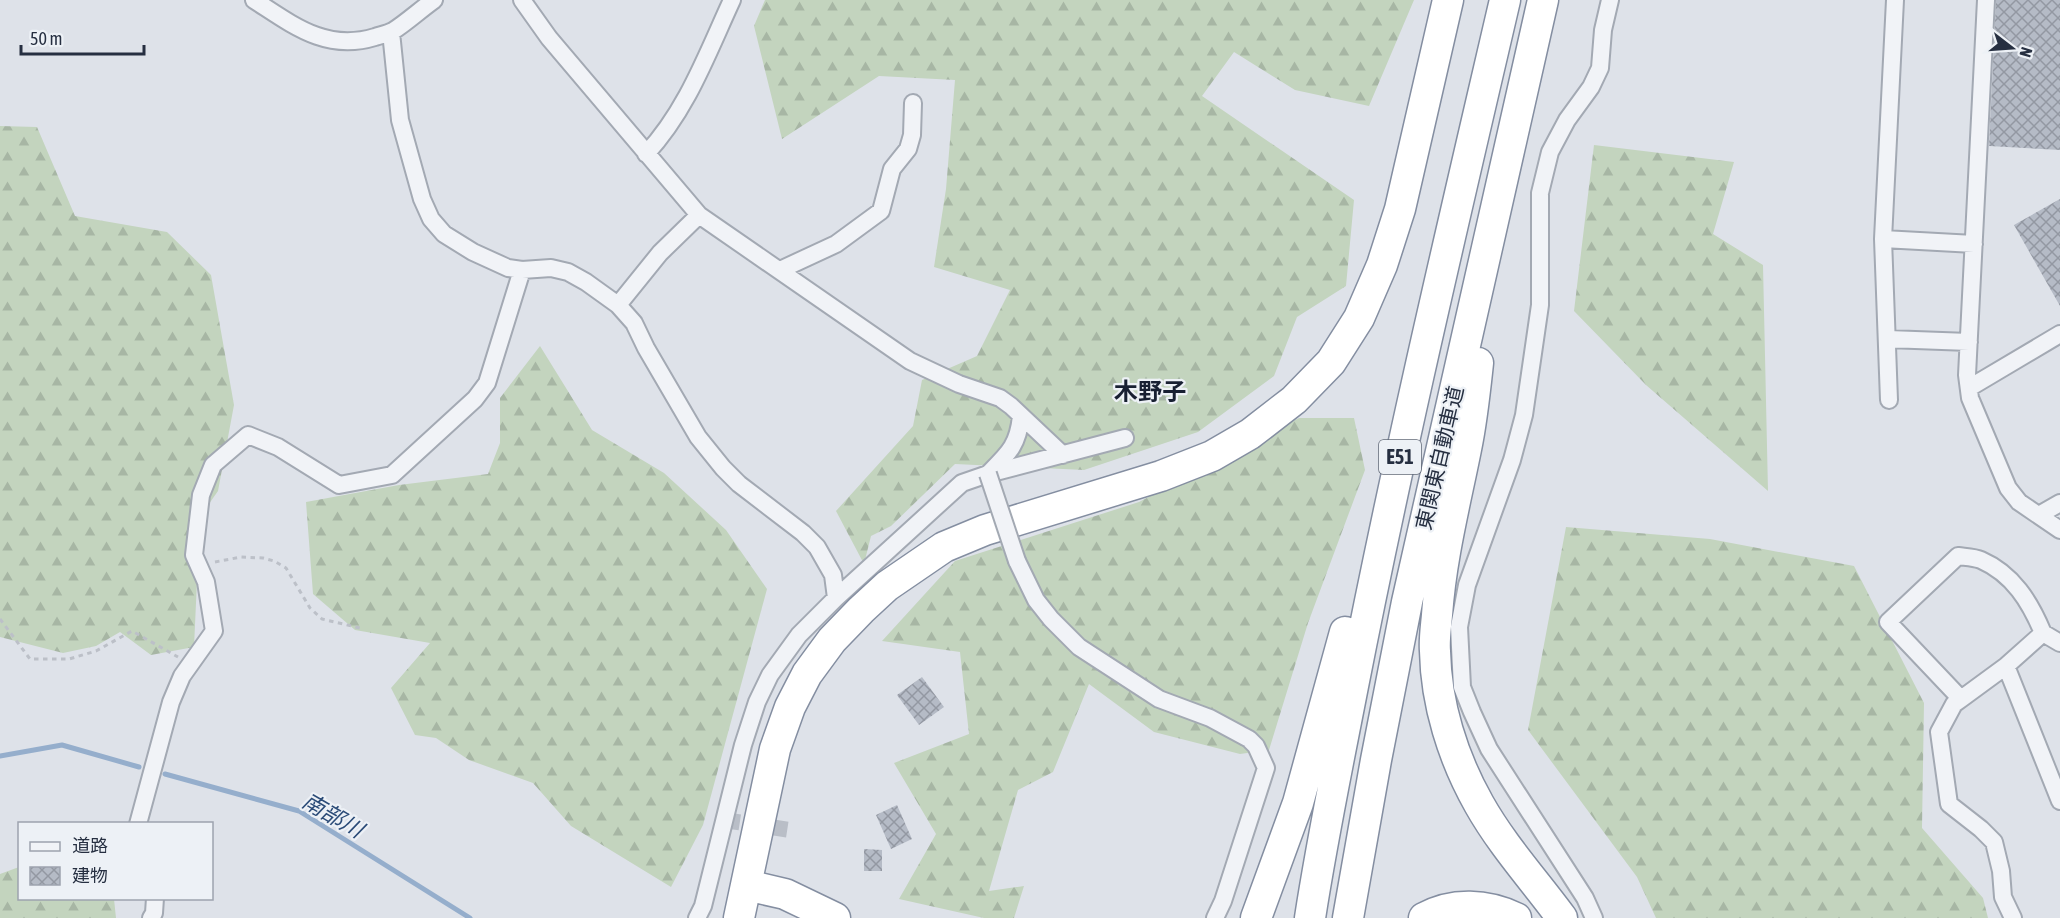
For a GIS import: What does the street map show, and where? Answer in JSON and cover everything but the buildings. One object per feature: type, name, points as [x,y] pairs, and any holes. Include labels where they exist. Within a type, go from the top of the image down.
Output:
[{"type":"highway","points":[[739,918],[775,749],[790,707],[807,674],[832,640],[861,610],[887,586],[944,547],[985,530],[1161,476],[1212,456],[1250,434],[1294,400],[1331,362],[1359,318],[1383,265],[1400,209],[1448,0]]},
{"type":"highway","name":"東関東自動車道","points":[[1310,918],[1371,595],[1450,232],[1504,0]]},
{"type":"highway","name":"東関東自動車道","points":[[1348,918],[1407,602],[1543,0]]},
{"type":"highway","points":[[1495,211],[1491,264],[1469,434],[1446,542],[1434,650],[1446,727],[1463,773],[1492,827],[1562,918]]},
{"type":"highway","points":[[1256,918],[1298,803],[1313,753],[1450,232]]},
{"type":"highway","points":[[746,885],[785,894],[835,918]]},
{"type":"highway","points":[[1424,918],[1438,911],[1464,906],[1503,912],[1516,918]]},
{"type":"street","points":[[254,0],[318,38],[340,42],[363,41],[391,32],[434,0]]},
{"type":"street","points":[[522,0],[549,38],[699,215],[726,236],[780,270],[910,361],[959,384],[1000,398],[1063,454]]},
{"type":"street","points":[[646,154],[680,112],[732,0]]},
{"type":"street","points":[[1594,918],[1585,898],[1489,749],[1462,687],[1459,627],[1467,585],[1512,460],[1524,415],[1540,305],[1540,193],[1550,152],[1567,120],[1592,87],[1600,68],[1603,30],[1610,0]]},
{"type":"street","points":[[1889,400],[1883,239],[1895,0]]},
{"type":"street","points":[[1986,0],[1967,375],[1970,398],[2008,488],[2019,502],[2060,530]]},
{"type":"street","points":[[391,32],[399,120],[422,199],[431,219],[444,234],[473,252],[508,268],[522,270],[551,268],[568,272],[618,305],[634,323],[698,437],[723,468],[739,484],[803,533],[817,547],[833,575],[836,598]]},
{"type":"street","points":[[780,270],[836,244],[881,211],[892,169],[908,149],[912,135],[913,103]]},
{"type":"street","points":[[618,305],[660,253],[699,215]]},
{"type":"street","points":[[1883,239],[1974,244]]},
{"type":"street","points":[[139,822],[171,702],[182,676],[214,631],[206,582],[194,555],[201,495],[213,465],[248,435],[278,447],[339,485],[392,474],[475,399],[487,383],[522,270]]},
{"type":"street","points":[[1969,388],[2060,334]]},
{"type":"street","points":[[1888,339],[1969,342]]},
{"type":"street","points":[[988,474],[1014,447],[1019,434],[1020,416]]},
{"type":"street","points":[[698,918],[703,906],[743,745],[757,702],[770,675],[799,635],[836,598],[962,483],[1125,438]]},
{"type":"street","points":[[988,474],[1017,561],[1036,600],[1051,619],[1079,647],[1159,699],[1210,718],[1249,739],[1256,746],[1266,768],[1215,918]]},
{"type":"street","points":[[2039,515],[2060,503]]},
{"type":"street","points":[[1961,699],[1888,622],[1958,556],[1980,559],[2003,573],[2022,592],[2035,613],[2043,633],[2060,644]]},
{"type":"street","points":[[2013,918],[2003,897],[2001,871],[1994,842],[1949,804],[1939,732],[1954,704],[2006,666],[2043,633]]},
{"type":"street","points":[[2006,666],[2060,801]]},
{"type":"street","points":[[151,918],[154,913],[155,900]]},
{"type":"path","points":[[199,567],[241,557],[274,561],[286,568],[302,597],[322,619],[364,629]]},
{"type":"path","points":[[0,619],[30,658],[69,659],[96,651],[132,631],[190,664]]},
{"type":"green space","points":[[765,0],[1414,0],[1369,106],[1295,90],[1234,52],[1202,96],[1354,200],[1346,286],[1297,317],[1274,376],[1198,432],[1084,470],[955,464],[891,526],[871,536],[864,564],[836,511],[913,426],[922,380],[977,356],[1010,290],[934,267],[946,189],[955,80],[879,76],[782,139],[754,26]]},
{"type":"green space","points":[[0,126],[37,127],[75,216],[167,232],[211,275],[234,405],[218,491],[190,531],[197,581],[194,647],[151,655],[120,632],[96,646],[63,653],[0,637]]},
{"type":"green space","points":[[1594,145],[1734,162],[1713,234],[1763,265],[1768,491],[1646,385],[1574,311]]},
{"type":"green space","points":[[540,346],[592,430],[664,473],[726,530],[767,589],[703,825],[671,887],[571,826],[533,783],[469,760],[436,738],[415,735],[391,688],[430,643],[355,630],[313,594],[306,502],[399,485],[488,474],[500,443],[500,398]]},
{"type":"green space","points":[[1299,418],[1354,418],[1365,470],[1308,623],[1269,750],[1240,754],[1154,732],[1089,684],[1053,772],[1018,790],[989,891],[1024,886],[1014,918],[984,918],[899,899],[936,834],[894,763],[969,734],[960,652],[882,641],[955,561],[1139,502]]},
{"type":"green space","points":[[1566,527],[1710,539],[1854,566],[1924,703],[1922,828],[1983,898],[1988,918],[1656,918],[1637,877],[1528,730]]},
{"type":"green space","points":[[18,867],[18,900],[114,900],[116,918],[0,918],[0,874]]},
{"type":"waterway","name":"南部川","points":[[0,756],[62,745],[139,767]]},
{"type":"waterway","name":"南部川","points":[[165,774],[299,811],[470,918]]},
{"type":"tunnel","points":[[724,820],[790,830]]},
{"type":"district","name":"木野子","points":[[1150,392]]}]
